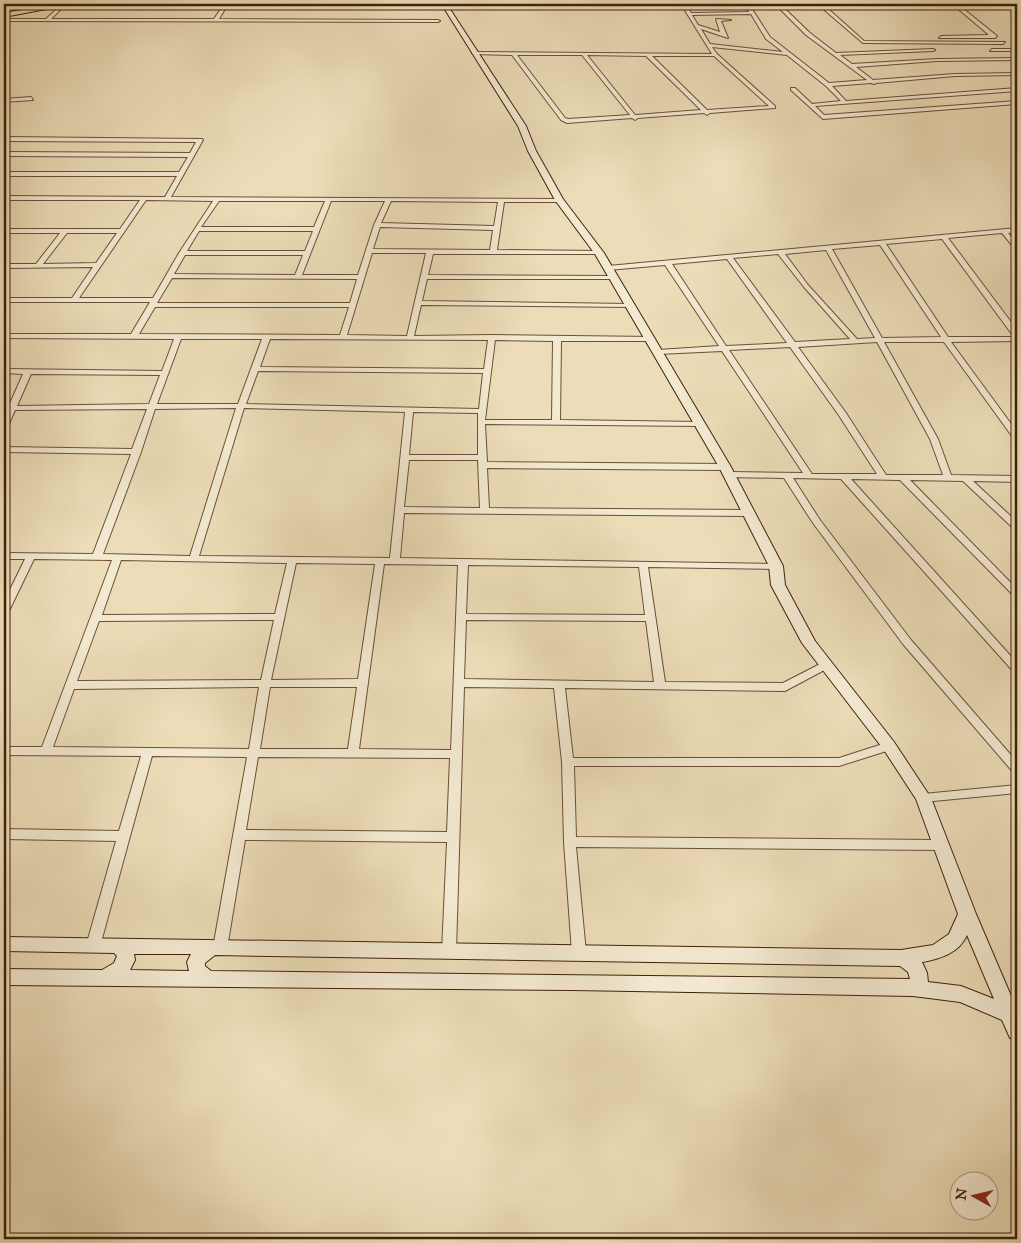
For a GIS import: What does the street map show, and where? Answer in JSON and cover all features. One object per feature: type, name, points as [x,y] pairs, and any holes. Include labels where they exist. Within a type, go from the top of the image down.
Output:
[{"type":"highway","points":[[4,13],[23,9],[30,6],[30,4]]},
{"type":"highway","points":[[4,13],[69,4]]},
{"type":"street","points":[[216,20],[226,4]]},
{"type":"street","points":[[683,4],[1017,6]]},
{"type":"street","points":[[514,54],[563,119],[572,121],[773,107],[715,55],[683,4]]},
{"type":"street","points":[[747,5],[768,38],[828,85],[846,103]]},
{"type":"street","points":[[447,6],[474,53],[522,126],[532,151],[559,200],[599,253],[728,471],[776,566],[778,585],[809,644],[889,746],[923,798],[967,914],[1013,1014],[1017,1032]]},
{"type":"street","points":[[780,6],[808,34],[874,82]]},
{"type":"street","points":[[823,6],[866,43],[1008,47]]},
{"type":"street","points":[[957,6],[1017,54]]},
{"type":"street","points":[[47,20],[60,7]]},
{"type":"street","points":[[689,14],[752,13]]},
{"type":"street","points":[[735,46],[723,34],[718,20],[756,19]]},
{"type":"street","points":[[4,20],[438,21]]},
{"type":"street","points":[[57,24],[61,20]]},
{"type":"street","points":[[697,26],[723,34]]},
{"type":"street","points":[[858,38],[993,36]]},
{"type":"street","points":[[709,45],[735,46],[788,54]]},
{"type":"street","points":[[986,50],[1017,46]]},
{"type":"street","points":[[834,54],[941,50]]},
{"type":"street","points":[[474,53],[715,55]]},
{"type":"street","points":[[583,54],[635,118]]},
{"type":"street","points":[[648,55],[707,113]]},
{"type":"street","points":[[989,59],[1005,74]]},
{"type":"street","points":[[851,66],[937,60],[1017,59]]},
{"type":"street","points":[[828,85],[955,75],[1017,74]]},
{"type":"street","points":[[955,75],[962,80]]},
{"type":"street","points":[[970,86],[977,92]]},
{"type":"street","points":[[793,89],[823,117],[1017,103]]},
{"type":"street","points":[[812,105],[1017,90]]},
{"type":"street","points":[[4,101],[31,99]]},
{"type":"street","points":[[4,139],[200,140],[167,199]]},
{"type":"street","points":[[4,154],[191,155]]},
{"type":"street","points":[[4,174],[180,174]]},
{"type":"street","points":[[4,198],[559,200]]},
{"type":"street","points":[[74,300],[144,199]]},
{"type":"street","points":[[134,336],[196,229],[216,200]]},
{"type":"street","points":[[298,276],[328,200]]},
{"type":"street","points":[[343,337],[377,226],[390,200]]},
{"type":"street","points":[[493,252],[501,201]]},
{"type":"street","points":[[377,226],[496,228]]},
{"type":"street","points":[[196,229],[316,229]]},
{"type":"street","points":[[424,277],[611,273],[668,262],[1017,230]]},
{"type":"street","points":[[4,231],[122,231]]},
{"type":"street","points":[[38,266],[65,231]]},
{"type":"street","points":[[1002,232],[1017,248]]},
{"type":"street","points":[[944,237],[1017,337]]},
{"type":"street","points":[[882,242],[946,340],[1017,437]]},
{"type":"street","points":[[828,248],[934,439],[948,478]]},
{"type":"street","points":[[369,251],[599,253]]},
{"type":"street","points":[[410,337],[430,252]]},
{"type":"street","points":[[780,252],[806,286],[855,341]]},
{"type":"street","points":[[182,253],[307,253]]},
{"type":"street","points":[[729,256],[842,413],[883,477]]},
{"type":"street","points":[[668,262],[809,476]]},
{"type":"street","points":[[4,266],[98,265]]},
{"type":"street","points":[[169,276],[361,277]]},
{"type":"street","points":[[4,300],[353,305]]},
{"type":"street","points":[[418,303],[630,306]]},
{"type":"street","points":[[4,336],[650,339]]},
{"type":"street","points":[[98,557],[178,337]]},
{"type":"street","points":[[194,558],[241,406],[267,337]]},
{"type":"street","points":[[485,510],[481,422],[492,337]]},
{"type":"street","points":[[658,352],[855,341],[1017,337]]},
{"type":"street","points":[[556,423],[557,338]]},
{"type":"street","points":[[255,369],[488,371]]},
{"type":"street","points":[[4,372],[166,373]]},
{"type":"street","points":[[4,426],[28,372]]},
{"type":"street","points":[[12,408],[241,406],[483,411]]},
{"type":"street","points":[[395,560],[409,409]]},
{"type":"street","points":[[481,422],[700,424]]},
{"type":"street","points":[[4,449],[136,452]]},
{"type":"street","points":[[405,457],[483,462],[728,471],[787,476],[1017,479]]},
{"type":"street","points":[[787,476],[816,521],[907,642],[1017,769]]},
{"type":"street","points":[[843,476],[1017,669]]},
{"type":"street","points":[[902,477],[1017,594]]},
{"type":"street","points":[[965,478],[1017,526]]},
{"type":"street","points":[[401,510],[749,513]]},
{"type":"street","points":[[4,556],[776,566]]},
{"type":"street","points":[[4,611],[30,556]]},
{"type":"street","points":[[46,751],[118,557]]},
{"type":"street","points":[[216,948],[265,685],[292,559]]},
{"type":"street","points":[[353,753],[380,560]]},
{"type":"street","points":[[450,951],[463,561]]},
{"type":"street","points":[[642,564],[660,684]]},
{"type":"street","points":[[96,618],[280,617]]},
{"type":"street","points":[[461,617],[650,618]]},
{"type":"street","points":[[459,683],[785,687],[826,665]]},
{"type":"street","points":[[71,685],[362,683]]},
{"type":"street","points":[[559,684],[568,762],[570,842],[579,953]]},
{"type":"street","points":[[568,762],[839,762],[889,746]]},
{"type":"street","points":[[4,751],[457,754]]},
{"type":"street","points":[[93,946],[147,753]]},
{"type":"street","points":[[923,798],[1017,789]]},
{"type":"street","points":[[4,834],[124,836]]},
{"type":"street","points":[[238,835],[453,837]]},
{"type":"street","points":[[570,842],[940,845]]},
{"type":"street","points":[[4,944],[901,958],[937,952],[956,939],[967,914]]},
{"type":"street","points":[[105,978],[117,972],[126,961],[124,950],[118,946]]},
{"type":"street","points":[[208,979],[199,974],[196,969],[196,963],[204,952],[216,948]]},
{"type":"street","points":[[901,958],[912,963],[918,971],[919,981],[913,988]]},
{"type":"street","points":[[4,976],[913,988],[961,994],[1013,1014]]}]
